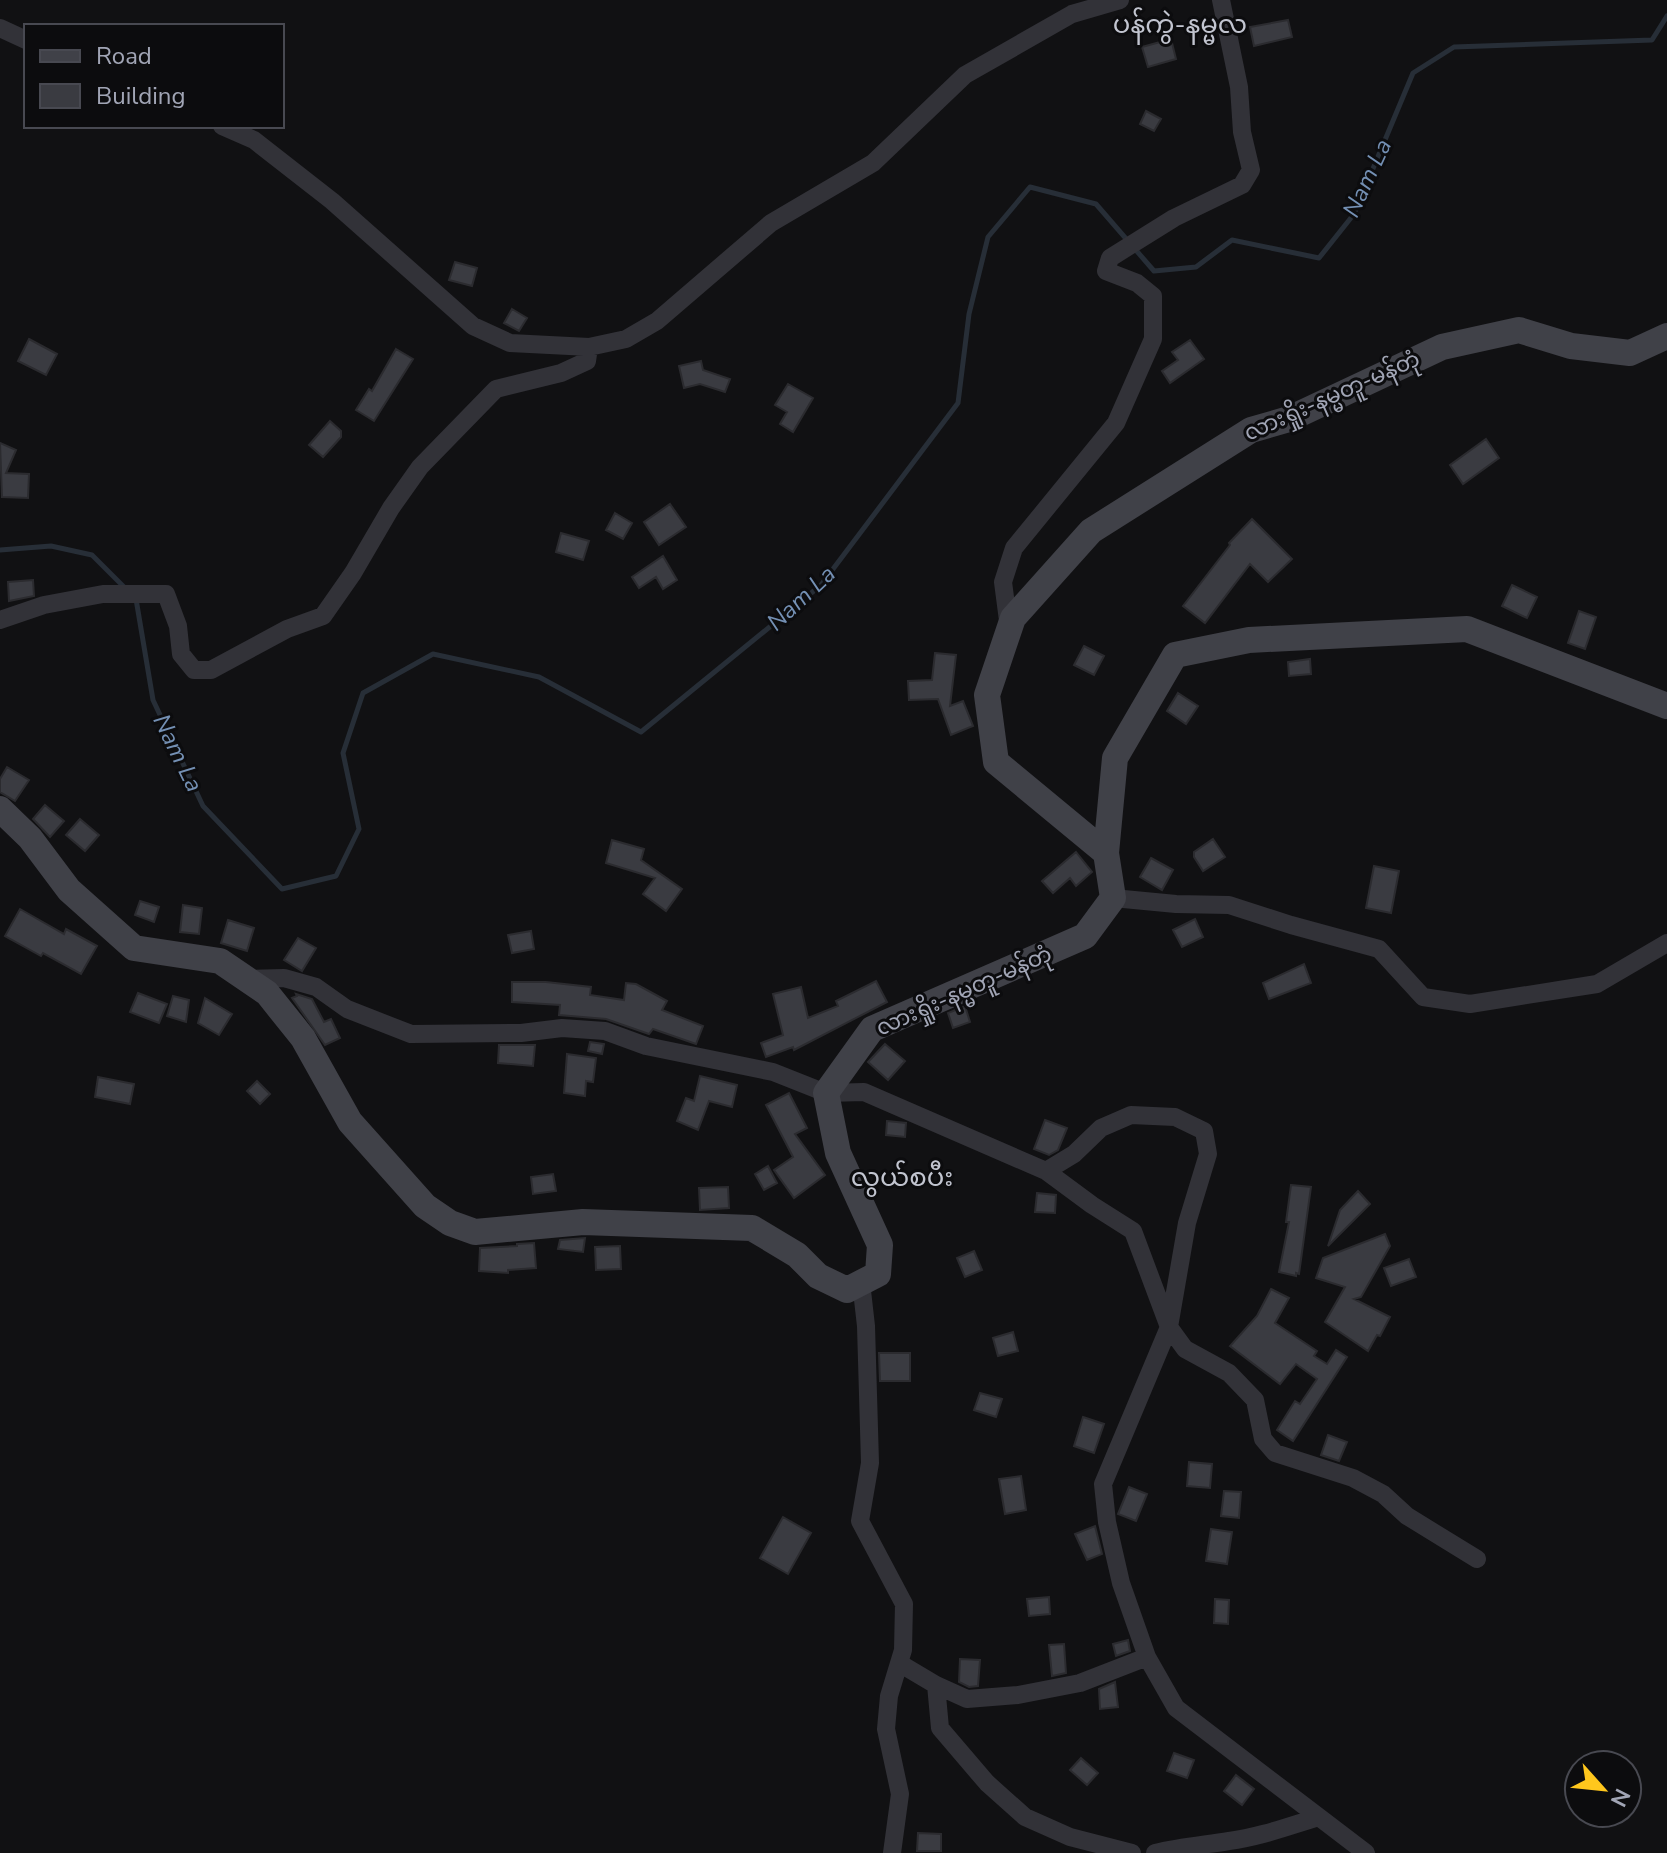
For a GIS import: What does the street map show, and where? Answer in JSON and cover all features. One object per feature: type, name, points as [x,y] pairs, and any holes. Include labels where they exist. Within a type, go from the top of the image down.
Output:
[{"type":"main road","name":"လားရှိုး-နမ္မတူ-မန်တုံ","points":[[1106,853],[996,762],[987,695],[1013,618],[1091,531],[1251,430],[1289,419],[1442,347],[1519,330],[1571,346],[1630,353],[1667,336]]},
{"type":"main road","points":[[1113,898],[1106,853],[1115,758],[1175,655],[1249,640],[1467,629],[1667,706]]},
{"type":"main road","points":[[0,809],[30,838],[69,890],[134,948],[220,961],[267,993],[303,1038],[350,1122],[425,1206],[450,1223],[475,1232],[583,1222],[752,1228],[797,1255],[818,1276],[847,1290],[878,1274],[880,1245],[838,1153],[826,1093]]},
{"type":"main road","name":"လားရှိုး-နမ္မတူ-မန်တုံ","points":[[826,1093],[872,1029],[1085,936],[1113,898]]},
{"type":"street","points":[[227,128],[254,140],[321,192],[473,326],[510,343],[589,347],[626,339],[657,321],[771,223],[873,163],[965,75],[1072,14],[1120,0]]},
{"type":"street","points":[[1009,628],[1003,582],[1014,548],[1116,423],[1153,339],[1153,296],[1137,283],[1106,271],[1110,258],[1174,218],[1242,185],[1251,170],[1242,132],[1239,87],[1221,0]]},
{"type":"street","points":[[0,28],[24,39]]},
{"type":"street","points":[[0,620],[44,605],[103,594],[166,594],[178,626],[181,654],[194,670],[211,670],[287,629],[323,616],[420,467],[462,422],[496,389],[561,373],[587,361],[589,347]]},
{"type":"street","points":[[1113,898],[1229,905],[1379,949],[1423,997],[1470,1004],[1597,984],[1667,943]]},
{"type":"street","points":[[247,979],[284,978],[316,987],[347,1009],[411,1034],[521,1033],[562,1028],[605,1031],[646,1046],[773,1072],[826,1093],[864,1092],[1046,1171],[1133,1231],[1169,1327],[1185,1349],[1229,1373],[1255,1400],[1263,1439],[1275,1453],[1353,1478],[1383,1494],[1407,1516],[1477,1559]]},
{"type":"street","points":[[1046,1171],[1074,1154],[1101,1128],[1131,1115],[1175,1117],[1204,1131],[1208,1154],[1187,1223],[1169,1327],[1103,1484],[1107,1522],[1121,1583],[1147,1657],[1176,1708],[1366,1853]]},
{"type":"street","points":[[861,1282],[866,1326],[870,1463],[860,1521],[904,1604],[903,1650],[889,1696],[886,1729],[900,1794],[892,1853]]},
{"type":"street","points":[[899,1663],[967,1699],[1018,1695],[1080,1683],[1147,1657]]},
{"type":"street","points":[[936,1685],[940,1728],[987,1783],[1025,1817],[1093,1848],[1132,1853]]},
{"type":"street","points":[[1155,1853],[1266,1834],[1319,1817]]},
{"type":"building","points":[[1288,20],[1292,37],[1254,46],[1250,27]]},
{"type":"building","points":[[1171,39],[1176,59],[1148,67],[1142,47]]},
{"type":"building","points":[[1146,111],[1161,119],[1154,131],[1140,124]]},
{"type":"building","points":[[455,262],[477,268],[472,286],[449,280]]},
{"type":"building","points":[[512,309],[527,318],[519,331],[504,323]]},
{"type":"building","points":[[29,339],[57,354],[46,375],[18,361]]},
{"type":"building","points":[[1190,340],[1204,359],[1170,383],[1162,371],[1178,360],[1172,352]]},
{"type":"building","points":[[396,349],[413,359],[374,421],[356,410],[369,389],[372,391]]},
{"type":"building","points":[[701,361],[703,370],[730,379],[725,392],[700,384],[684,388],[679,366]]},
{"type":"building","points":[[788,384],[813,398],[793,432],[780,424],[787,412],[775,405]]},
{"type":"building","points":[[330,421],[341,431],[341,437],[323,457],[309,445]]},
{"type":"building","points":[[1486,439],[1499,458],[1463,484],[1450,465]]},
{"type":"building","points":[[0,443],[16,450],[6,473],[29,474],[28,498],[2,497]]},
{"type":"building","points":[[670,504],[686,527],[659,545],[644,522]]},
{"type":"building","points":[[615,513],[632,523],[623,539],[606,530]]},
{"type":"building","points":[[1252,519],[1292,559],[1268,582],[1250,564],[1205,623],[1183,606],[1229,543]]},
{"type":"building","points":[[561,533],[589,541],[583,560],[556,552]]},
{"type":"building","points":[[663,556],[677,580],[663,589],[656,577],[639,588],[632,577]]},
{"type":"building","points":[[33,580],[34,596],[9,601],[8,582]]},
{"type":"building","points":[[1512,585],[1537,597],[1527,618],[1502,606]]},
{"type":"building","points":[[1579,611],[1596,617],[1585,649],[1568,643]]},
{"type":"building","points":[[1084,646],[1104,656],[1094,675],[1074,665]]},
{"type":"building","points":[[935,653],[956,655],[950,706],[963,701],[973,726],[951,735],[938,699],[909,700],[908,681],[932,680]]},
{"type":"building","points":[[1310,659],[1311,674],[1289,676],[1288,662]]},
{"type":"building","points":[[1178,693],[1198,706],[1186,724],[1167,711]]},
{"type":"building","points":[[7,767],[29,780],[15,801],[0,792],[0,779]]},
{"type":"building","points":[[45,805],[64,821],[50,837],[33,819]]},
{"type":"building","points":[[80,819],[99,835],[85,851],[66,835]]},
{"type":"building","points":[[1213,839],[1225,857],[1203,871],[1194,852]]},
{"type":"building","points":[[612,840],[644,849],[641,860],[682,889],[666,911],[643,894],[655,878],[606,863]]},
{"type":"building","points":[[1076,852],[1092,872],[1076,886],[1070,878],[1053,893],[1042,881]]},
{"type":"building","points":[[1151,858],[1173,870],[1162,890],[1140,877]]},
{"type":"building","points":[[1374,866],[1399,871],[1391,913],[1366,908]]},
{"type":"building","points":[[140,901],[159,907],[154,922],[135,915]]},
{"type":"building","points":[[183,905],[202,908],[199,934],[180,932]]},
{"type":"building","points":[[20,909],[64,934],[66,929],[97,946],[81,974],[5,936]]},
{"type":"building","points":[[1195,919],[1203,937],[1182,947],[1173,930]]},
{"type":"building","points":[[228,920],[254,928],[247,951],[221,943]]},
{"type":"building","points":[[531,931],[534,949],[512,953],[508,935]]},
{"type":"building","points":[[298,938],[316,948],[302,971],[284,960]]},
{"type":"building","points":[[1304,964],[1311,983],[1269,999],[1263,983]]},
{"type":"building","points":[[876,981],[887,1002],[794,1050],[793,1047],[766,1057],[761,1043],[783,1035],[773,994],[801,987],[808,1018],[838,1006],[836,1001]]},
{"type":"building","points":[[512,982],[591,987],[590,995],[624,1000],[626,983],[636,984],[667,1001],[662,1010],[703,1026],[696,1044],[653,1029],[649,1034],[606,1019],[559,1015],[560,1005],[512,1002]]},
{"type":"building","points":[[138,993],[167,1004],[159,1023],[130,1012]]},
{"type":"building","points":[[296,994],[312,999],[324,1022],[331,1019],[340,1038],[325,1045],[292,998]]},
{"type":"building","points":[[173,996],[189,1000],[186,1022],[167,1016]]},
{"type":"building","points":[[205,998],[232,1014],[219,1035],[198,1023]]},
{"type":"building","points":[[965,1006],[970,1022],[953,1028],[948,1013]]},
{"type":"building","points":[[590,1042],[604,1044],[602,1054],[588,1051]]},
{"type":"building","points":[[885,1044],[905,1061],[888,1080],[868,1062]]},
{"type":"building","points":[[499,1045],[535,1045],[533,1066],[498,1063]]},
{"type":"building","points":[[567,1054],[596,1058],[593,1082],[586,1081],[585,1096],[564,1093]]},
{"type":"building","points":[[700,1076],[737,1085],[732,1107],[709,1101],[698,1130],[677,1121],[686,1098],[694,1101]]},
{"type":"building","points":[[98,1077],[134,1084],[130,1104],[95,1097]]},
{"type":"building","points":[[257,1081],[270,1094],[260,1104],[247,1091]]},
{"type":"building","points":[[789,1093],[807,1128],[795,1134],[825,1175],[794,1198],[774,1170],[793,1157],[766,1105]]},
{"type":"building","points":[[1045,1120],[1067,1128],[1058,1150],[1049,1155],[1034,1149]]},
{"type":"building","points":[[887,1121],[906,1123],[905,1137],[886,1135]]},
{"type":"building","points":[[768,1166],[777,1183],[764,1190],[755,1174]]},
{"type":"building","points":[[553,1174],[556,1191],[533,1194],[531,1177]]},
{"type":"building","points":[[1291,1185],[1311,1187],[1299,1274],[1296,1273],[1296,1276],[1279,1272],[1289,1222],[1286,1222]]},
{"type":"building","points":[[728,1187],[729,1208],[700,1210],[699,1188]]},
{"type":"building","points":[[1358,1191],[1370,1204],[1328,1246],[1340,1210]]},
{"type":"building","points":[[1037,1193],[1056,1195],[1055,1213],[1035,1212]]},
{"type":"building","points":[[1385,1234],[1390,1246],[1361,1297],[1354,1299],[1390,1317],[1368,1351],[1325,1322],[1345,1287],[1316,1278],[1323,1258]]},
{"type":"building","points":[[585,1238],[583,1252],[558,1249],[560,1240]]},
{"type":"building","points":[[534,1243],[536,1268],[508,1270],[508,1273],[479,1271],[480,1248]]},
{"type":"building","points":[[620,1246],[621,1269],[596,1270],[595,1247]]},
{"type":"building","points":[[974,1251],[982,1270],[965,1277],[957,1258]]},
{"type":"building","points":[[1409,1259],[1416,1277],[1391,1286],[1384,1268]]},
{"type":"building","points":[[1271,1289],[1289,1298],[1275,1323],[1317,1351],[1314,1356],[1327,1364],[1336,1350],[1347,1357],[1293,1441],[1277,1430],[1295,1401],[1300,1404],[1317,1379],[1296,1364],[1280,1384],[1230,1346],[1257,1316]]},
{"type":"building","points":[[1013,1332],[1018,1351],[998,1356],[993,1338]]},
{"type":"building","points":[[879,1353],[910,1353],[910,1381],[880,1381]]},
{"type":"building","points":[[980,1393],[1002,1399],[996,1417],[974,1410]]},
{"type":"building","points":[[1083,1417],[1104,1424],[1094,1453],[1074,1446]]},
{"type":"building","points":[[1328,1435],[1347,1442],[1339,1461],[1321,1455]]},
{"type":"building","points":[[1189,1462],[1212,1464],[1210,1488],[1187,1486]]},
{"type":"building","points":[[1021,1476],[1026,1510],[1005,1514],[999,1479]]},
{"type":"building","points":[[1129,1487],[1147,1494],[1136,1521],[1118,1514]]},
{"type":"building","points":[[1224,1491],[1241,1492],[1239,1518],[1221,1516]]},
{"type":"building","points":[[783,1517],[811,1533],[788,1574],[760,1558]]},
{"type":"building","points":[[1095,1526],[1102,1554],[1087,1560],[1075,1534]]},
{"type":"building","points":[[1211,1529],[1232,1532],[1227,1564],[1206,1561]]},
{"type":"building","points":[[1049,1597],[1050,1614],[1029,1616],[1027,1599]]},
{"type":"building","points":[[1215,1599],[1229,1600],[1228,1624],[1214,1623]]},
{"type":"building","points":[[1128,1640],[1130,1651],[1116,1656],[1113,1644]]},
{"type":"building","points":[[1064,1644],[1066,1673],[1052,1676],[1049,1645]]},
{"type":"building","points":[[960,1659],[980,1660],[978,1686],[969,1687],[959,1682]]},
{"type":"building","points":[[1115,1682],[1118,1707],[1100,1709],[1099,1689]]},
{"type":"building","points":[[1174,1753],[1194,1760],[1187,1778],[1167,1771]]},
{"type":"building","points":[[1081,1758],[1098,1773],[1087,1785],[1070,1770]]},
{"type":"building","points":[[1236,1775],[1254,1789],[1242,1805],[1224,1791]]},
{"type":"building","points":[[918,1833],[941,1834],[941,1851],[917,1851]]},
{"type":"waterway","name":"Nam La","points":[[136,599],[153,700],[203,806],[282,889],[336,876],[359,829],[343,753],[363,693],[433,654],[539,677],[641,732],[821,585],[958,403],[969,314],[988,237],[1030,187],[1096,204],[1154,271],[1196,267],[1232,240],[1319,258],[1354,214],[1413,73],[1454,47],[1652,40],[1667,16]]},
{"type":"waterway","name":"Nam La","points":[[0,550],[51,546],[92,555],[126,589]]},
{"type":"district","name":"ပန်ကွဲ-နမ္မလ","points":[[1180,24]]},
{"type":"district","name":"လွယ်စပီး","points":[[902,1177]]}]
